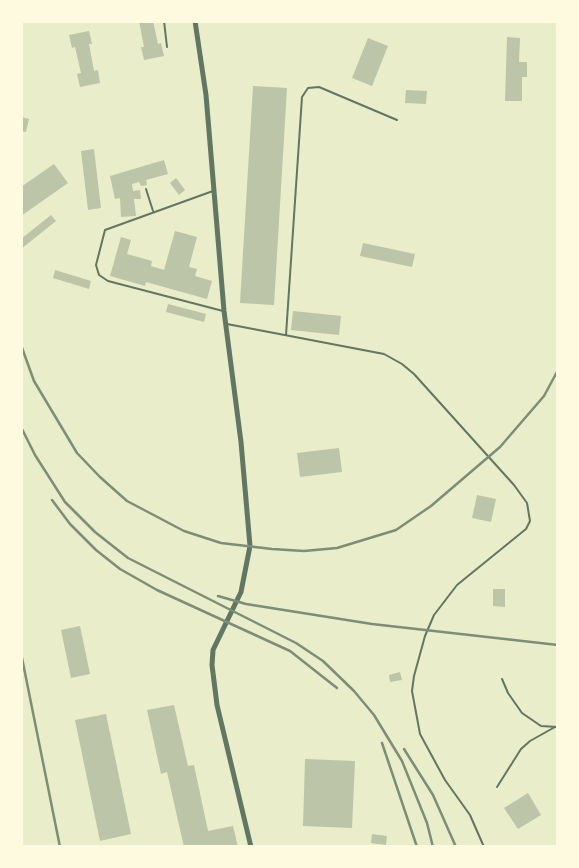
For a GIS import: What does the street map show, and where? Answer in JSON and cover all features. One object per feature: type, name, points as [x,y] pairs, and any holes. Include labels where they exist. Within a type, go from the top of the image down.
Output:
[{"type":"street","points":[[195,21],[205,95],[224,311],[241,442],[250,546],[241,592],[213,650],[214,688],[251,847]]},
{"type":"lane","points":[[163,21],[167,47]]},
{"type":"lane","points":[[286,336],[302,97],[308,88],[319,87],[397,120]]},
{"type":"lane","points":[[146,189],[153,212]]},
{"type":"lane","points":[[214,190],[105,230],[96,265],[99,275],[108,281],[224,311]]},
{"type":"lane","points":[[226,324],[384,354],[402,364],[514,485],[527,503],[530,521],[526,529],[457,585],[434,615],[425,636],[412,691],[419,734],[445,780],[470,815],[484,847]]},
{"type":"lane","points":[[502,679],[522,713],[541,726],[557,727]]},
{"type":"lane","points":[[496,787],[521,749],[530,741],[557,727]]},
{"type":"building","points":[[139,21],[153,21],[158,44],[161,43],[164,56],[144,60]]},
{"type":"building","points":[[89,31],[94,71],[98,70],[100,83],[80,87],[77,74],[81,73],[75,47],[72,48],[69,35]]},
{"type":"building","points":[[507,37],[520,38],[519,62],[527,62],[527,77],[522,77],[522,101],[505,101]]},
{"type":"building","points":[[368,38],[388,46],[372,86],[352,78]]},
{"type":"building","points":[[253,86],[287,88],[274,305],[240,303]]},
{"type":"building","points":[[406,90],[427,91],[426,104],[405,103]]},
{"type":"building","points":[[21,117],[29,119],[26,132],[21,131]]},
{"type":"building","points":[[94,149],[101,208],[88,210],[81,151]]},
{"type":"building","points":[[164,160],[168,174],[146,180],[147,185],[141,186],[139,182],[132,184],[133,191],[140,190],[141,199],[134,199],[136,216],[121,217],[120,198],[115,199],[110,176]]},
{"type":"building","points":[[54,164],[68,183],[21,216],[21,187]]},
{"type":"building","points":[[176,178],[185,190],[179,195],[170,183]]},
{"type":"building","points":[[51,215],[56,221],[21,249],[21,239]]},
{"type":"building","points":[[175,231],[197,237],[189,267],[197,269],[195,276],[212,281],[207,299],[146,282],[145,286],[110,276],[121,237],[131,240],[127,254],[152,261],[151,266],[164,270]]},
{"type":"building","points":[[363,243],[415,254],[412,267],[360,256]]},
{"type":"building","points":[[55,270],[91,281],[89,289],[53,278]]},
{"type":"building","points":[[168,304],[206,314],[204,322],[166,312]]},
{"type":"building","points":[[293,311],[341,316],[339,335],[291,330]]},
{"type":"building","points":[[339,448],[342,472],[300,477],[297,453]]},
{"type":"building","points":[[477,495],[496,499],[491,522],[472,518]]},
{"type":"building","points":[[493,589],[505,589],[505,607],[493,606]]},
{"type":"building","points":[[80,626],[90,674],[71,678],[61,630]]},
{"type":"building","points":[[400,672],[402,680],[390,682],[389,675]]},
{"type":"building","points":[[174,705],[188,766],[194,765],[208,831],[233,826],[238,847],[184,847],[167,772],[161,774],[147,710]]},
{"type":"building","points":[[106,714],[131,834],[100,841],[75,720]]},
{"type":"building","points":[[305,759],[355,761],[352,828],[303,826]]},
{"type":"building","points":[[528,793],[541,815],[518,829],[504,808]]},
{"type":"building","points":[[372,834],[387,836],[386,845],[371,843]]},
{"type":"railway","points":[[21,345],[34,381],[77,453],[127,501],[184,531],[221,543],[304,551],[337,548],[396,530],[431,506],[500,447],[544,396],[558,370]]},
{"type":"railway","points":[[21,427],[65,502],[95,532],[128,558],[296,643],[323,661],[354,691],[374,715],[402,761],[427,823],[433,847]]},
{"type":"railway","points":[[52,500],[70,524],[120,569],[157,590],[290,651],[337,688]]},
{"type":"railway","points":[[218,596],[246,604],[372,624],[558,645]]},
{"type":"railway","points":[[21,653],[60,847]]},
{"type":"railway","points":[[382,743],[417,847]]},
{"type":"railway","points":[[404,749],[433,795],[456,847]]}]
